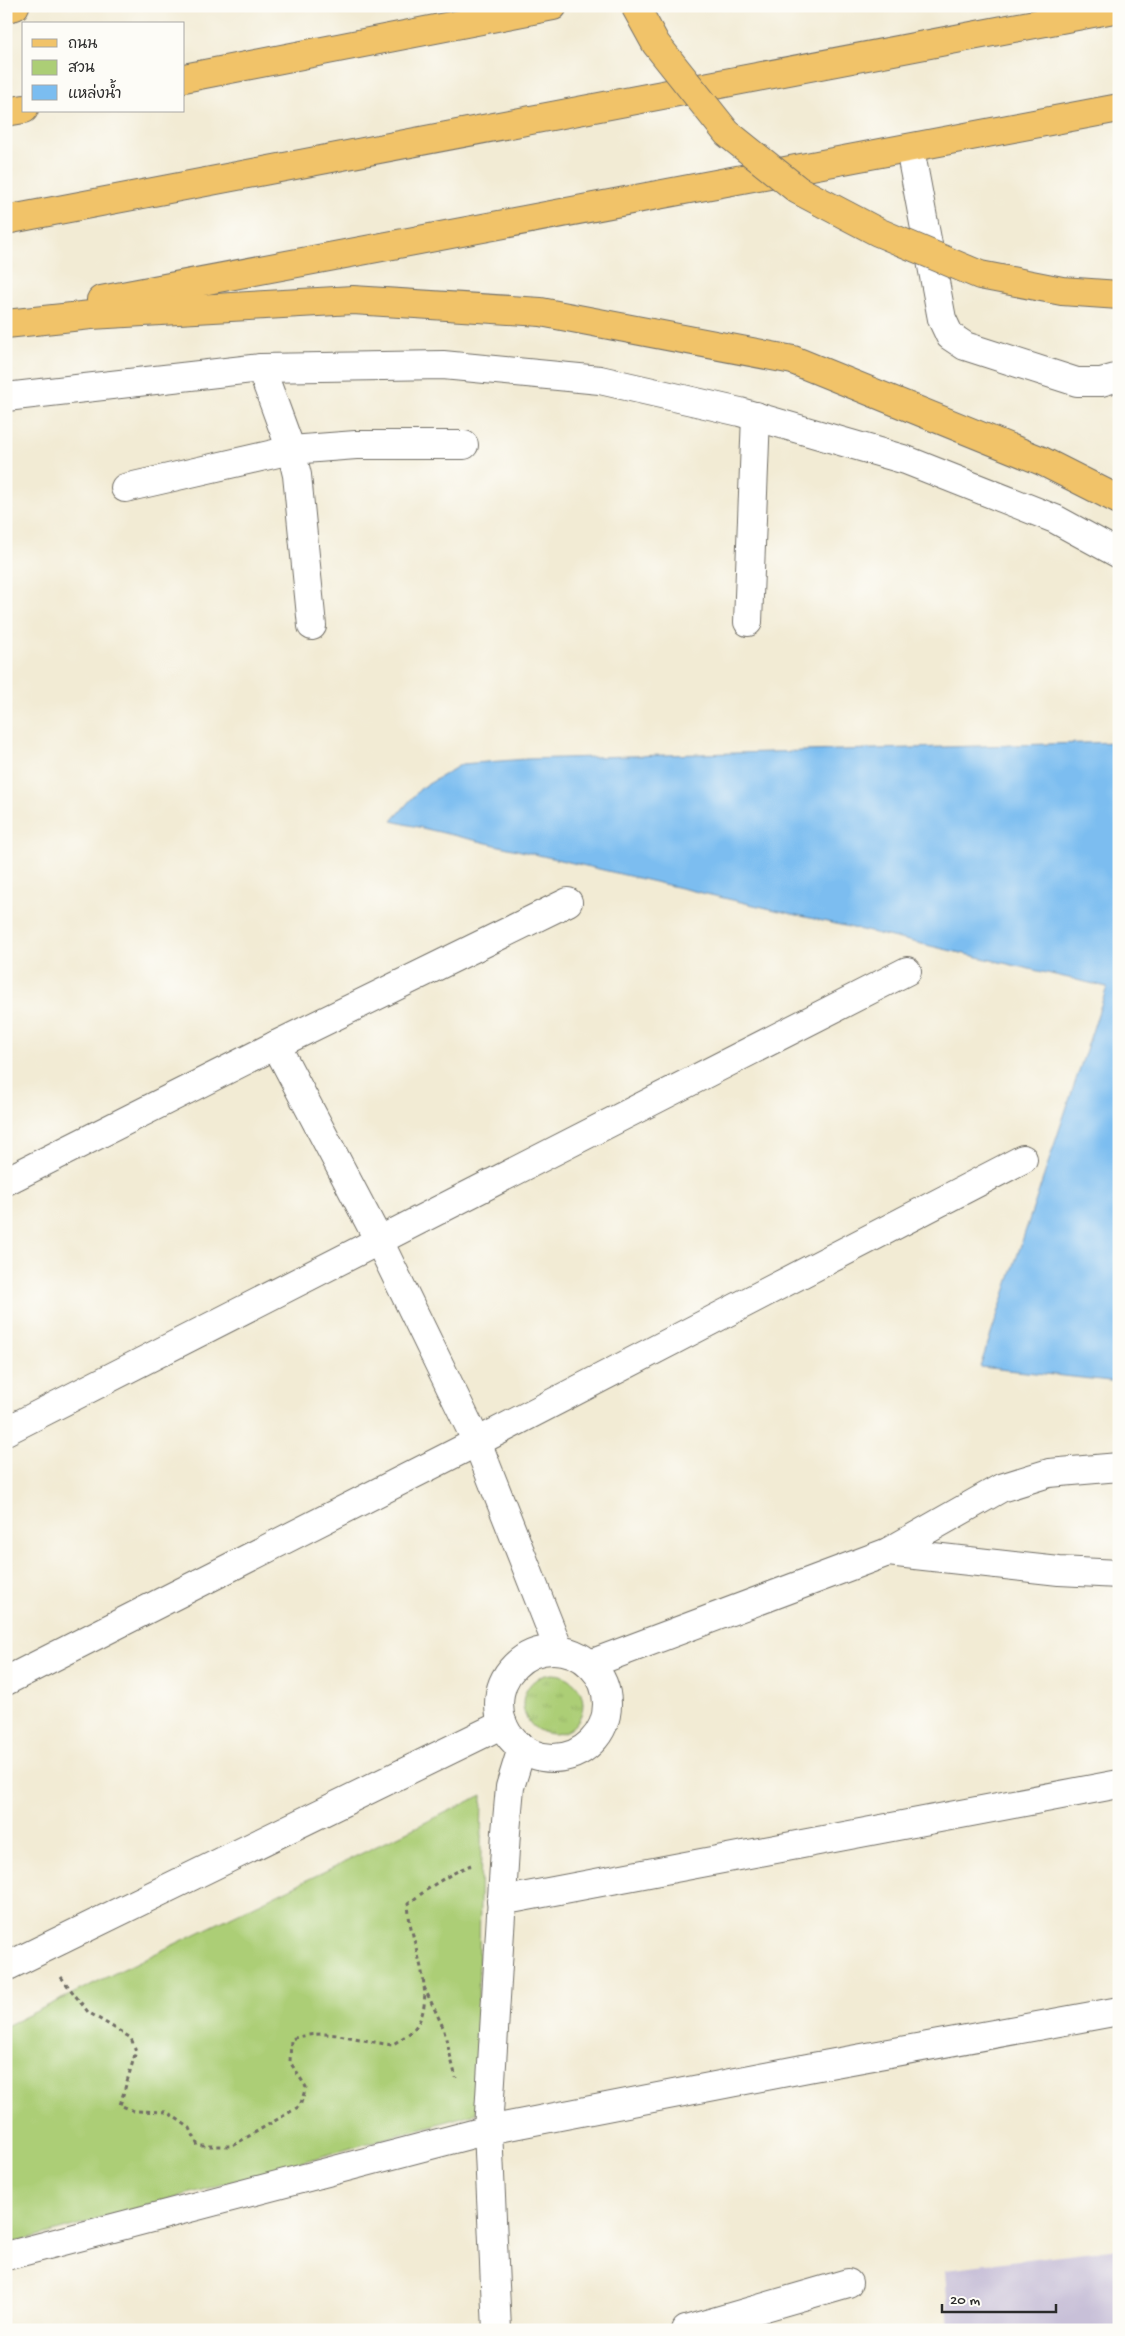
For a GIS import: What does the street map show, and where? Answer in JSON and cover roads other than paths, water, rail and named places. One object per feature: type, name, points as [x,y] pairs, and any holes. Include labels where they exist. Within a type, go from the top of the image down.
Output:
[{"type":"main road","points":[[6,8],[16,6]]},
{"type":"main road","points":[[185,78],[553,6]]},
{"type":"main road","points":[[635,6],[656,44],[727,133],[798,190],[878,232],[980,275],[1062,291],[1119,295]]},
{"type":"main road","points":[[6,220],[1119,8]]},
{"type":"main road","points":[[6,318],[910,149],[1119,108]]},
{"type":"main road","points":[[6,112],[22,109]]},
{"type":"main road","points":[[6,324],[91,315],[353,300],[541,312],[792,360],[1042,461],[1119,500]]},
{"type":"street","points":[[910,149],[942,319],[950,336],[964,346],[1077,382],[1101,382],[1119,377]]},
{"type":"street","points":[[6,397],[261,368],[443,365],[591,379],[756,416],[906,460],[1055,519],[1119,554]]},
{"type":"street","points":[[261,368],[291,450],[298,475],[312,626]]},
{"type":"street","points":[[748,622],[756,416]]},
{"type":"street","points":[[126,488],[291,450],[356,445],[464,445]]},
{"type":"street","points":[[6,1181],[276,1045],[568,902]]},
{"type":"street","points":[[6,1431],[907,971]]},
{"type":"street","points":[[276,1045],[378,1240],[477,1442],[560,1650]]},
{"type":"street","points":[[6,1681],[477,1442],[1024,1158]]},
{"type":"street","points":[[590,1664],[888,1552],[1001,1488],[1049,1473],[1119,1467]]},
{"type":"street","points":[[888,1552],[1059,1571],[1119,1574]]},
{"type":"street","points":[[560,1650],[576,1655],[590,1664],[602,1681],[608,1700],[605,1721],[595,1738],[580,1751],[561,1758],[540,1757],[522,1748],[511,1738],[502,1724],[499,1709],[500,1693],[506,1678],[516,1665],[528,1656],[544,1651],[560,1650]]},
{"type":"street","points":[[6,1967],[502,1724]]},
{"type":"street","points":[[498,2330],[488,2130],[504,1852],[510,1787],[522,1748]]},
{"type":"street","points":[[501,1901],[1119,1784]]},
{"type":"street","points":[[6,2256],[488,2130],[813,2066],[1119,2011]]},
{"type":"street","points":[[686,2330],[848,2283]]},
{"type":"water","points":[[1119,742],[1119,1382],[980,1367],[1107,987],[392,821],[420,789],[462,764],[526,759]]}]
